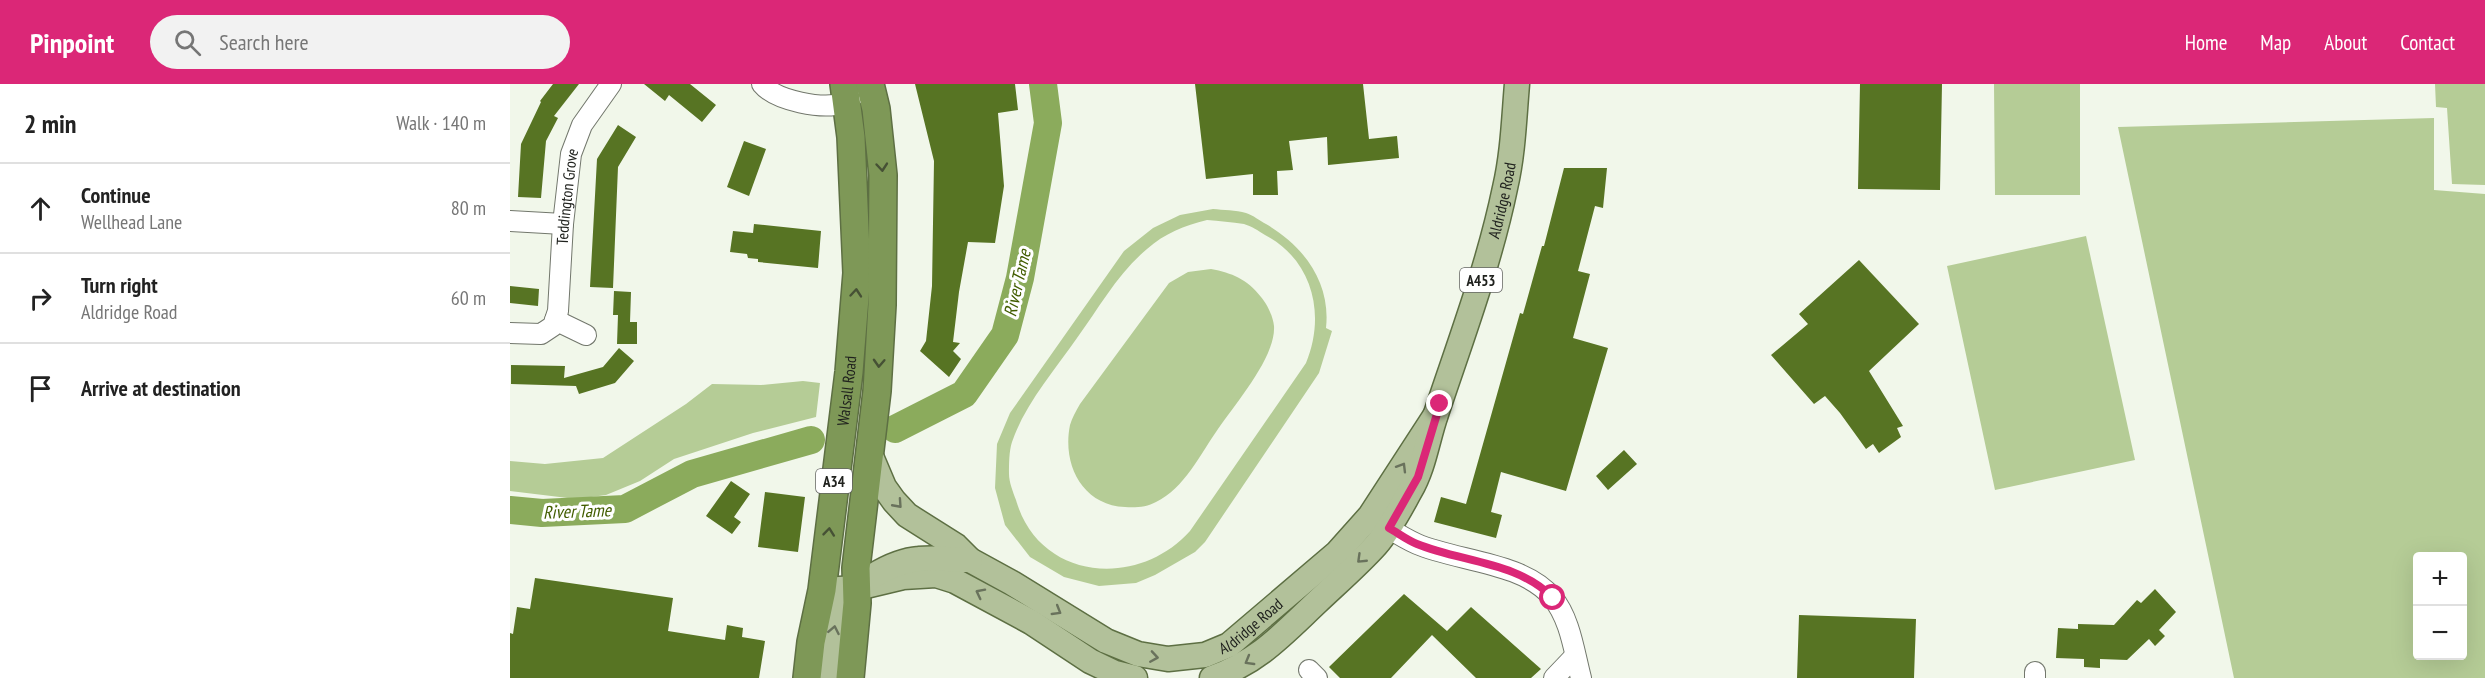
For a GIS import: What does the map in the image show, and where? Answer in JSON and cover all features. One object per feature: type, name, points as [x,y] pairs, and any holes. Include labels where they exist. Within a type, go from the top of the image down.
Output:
[{"type":"highway","name":"Walsall Road","points":[[850,678],[864,588],[856,568],[878,391],[880,349],[882,186],[876,109],[870,84]]},
{"type":"highway","name":"Walsall Road","points":[[807,678],[811,642],[822,590],[849,372],[857,273],[850,90]]},
{"type":"main road","name":"Aldridge Road","points":[[870,454],[884,487],[907,514],[956,546],[970,560],[1106,641],[1138,654],[1168,659],[1204,655],[1229,645],[1337,553],[1379,522],[1418,477],[1435,416],[1458,352],[1495,232],[1512,148],[1517,84]]},
{"type":"main road","name":"Aldridge Road","points":[[1212,678],[1260,655],[1283,637],[1376,545],[1379,522]]},
{"type":"main road","points":[[827,678],[839,609],[880,571],[902,562],[919,559],[970,560]]},
{"type":"main road","points":[[822,590],[864,588],[911,576],[936,575],[955,581],[1031,622],[1090,661],[1115,673],[1135,678]]},
{"type":"street","name":"Teddington Grove","points":[[555,320],[558,311],[563,224],[571,154],[582,125],[611,84]]},
{"type":"street","points":[[762,84],[789,91],[820,106],[850,90]]},
{"type":"street","points":[[510,221],[563,224]]},
{"type":"street","points":[[510,333],[541,334],[553,326],[555,320],[586,335]]},
{"type":"street","points":[[1379,522],[1416,544],[1518,574],[1542,586],[1553,598],[1564,617],[1581,678]]},
{"type":"street","points":[[1554,678],[1575,656]]},
{"type":"green space","points":[[1994,84],[2080,84],[2080,195],[1995,195]]},
{"type":"green space","points":[[2435,84],[2485,84],[2485,185],[2452,184],[2447,108],[2436,107]]},
{"type":"green space","points":[[2434,118],[2434,190],[2485,194],[2485,678],[2234,678],[2118,127]]},
{"type":"green space","points":[[1213,209],[1246,213],[1280,233],[1303,255],[1319,281],[1324,296],[1326,328],[1332,331],[1319,373],[1205,542],[1195,552],[1136,583],[1099,586],[1064,577],[1030,557],[1005,525],[995,488],[997,444],[1010,413],[1124,251],[1153,228],[1180,215]],"holes":[[[1207,220],[1249,226],[1281,246],[1294,259],[1311,290],[1314,308],[1315,326],[1306,363],[1190,531],[1169,550],[1144,562],[1118,568],[1092,568],[1067,561],[1046,547],[1028,527],[1015,497],[1010,480],[1009,462],[1011,446],[1018,428],[1041,388],[1127,269],[1154,243],[1168,234]]]},
{"type":"green space","points":[[2086,236],[2135,460],[1995,490],[1947,266]]},
{"type":"green space","points":[[1211,269],[1245,281],[1263,300],[1271,314],[1274,326],[1268,352],[1253,380],[1191,470],[1175,488],[1149,505],[1125,507],[1110,505],[1097,499],[1087,490],[1078,480],[1073,468],[1068,440],[1074,414],[1169,283],[1188,272]]},
{"type":"green space","points":[[803,381],[820,383],[816,417],[753,433],[674,459],[640,481],[606,495],[576,499],[510,491],[510,461],[545,464],[603,458],[686,404],[712,384],[761,385]]},
{"type":"building","points":[[553,84],[579,84],[554,116],[558,118],[546,141],[541,198],[518,197],[521,144],[540,101]]},
{"type":"building","points":[[644,84],[690,84],[716,105],[702,122],[669,95],[665,101]]},
{"type":"building","points":[[915,84],[1015,84],[1018,110],[998,113],[1004,186],[995,243],[968,242],[953,342],[960,343],[953,351],[961,359],[949,377],[920,351],[926,341],[932,286],[934,161]]},
{"type":"building","points":[[1195,84],[1363,84],[1369,139],[1397,136],[1399,158],[1328,165],[1327,137],[1289,141],[1293,170],[1277,171],[1278,195],[1253,195],[1253,174],[1206,179]]},
{"type":"building","points":[[1860,84],[1942,84],[1940,190],[1858,189]]},
{"type":"building","points":[[618,125],[636,137],[618,167],[613,288],[590,287],[597,159]]},
{"type":"building","points":[[744,141],[766,149],[749,196],[727,187]]},
{"type":"building","points":[[1564,168],[1607,168],[1603,208],[1595,206],[1578,271],[1590,274],[1573,338],[1608,348],[1566,491],[1501,472],[1491,512],[1502,515],[1496,538],[1434,522],[1441,497],[1466,504],[1520,313],[1523,314],[1542,246],[1544,246]]},
{"type":"building","points":[[754,224],[821,231],[818,268],[758,262],[758,259],[748,258],[747,254],[730,252],[733,231],[753,233]]},
{"type":"building","points":[[1859,260],[1919,324],[1869,371],[1903,426],[1897,428],[1901,437],[1879,453],[1873,444],[1866,449],[1825,396],[1814,404],[1771,355],[1808,324],[1799,314]]},
{"type":"building","points":[[510,286],[539,289],[538,306],[510,303]]},
{"type":"building","points":[[614,291],[631,292],[630,322],[637,322],[637,344],[617,344],[618,315],[613,315]]},
{"type":"building","points":[[619,348],[634,361],[615,383],[579,394],[576,386],[511,384],[511,365],[565,366],[564,378],[603,367]]},
{"type":"building","points":[[1624,450],[1637,464],[1608,490],[1596,476]]},
{"type":"building","points":[[731,481],[750,494],[734,517],[741,522],[732,534],[706,516]]},
{"type":"building","points":[[765,492],[805,497],[798,552],[758,547]]},
{"type":"building","points":[[535,578],[673,598],[668,631],[725,640],[727,625],[743,628],[742,637],[765,641],[759,678],[510,678],[510,633],[513,634],[517,607],[530,609]]},
{"type":"building","points":[[2155,589],[2176,612],[2159,630],[2165,636],[2155,646],[2149,639],[2127,660],[2100,659],[2100,668],[2084,667],[2084,659],[2056,658],[2058,628],[2078,629],[2078,624],[2114,625],[2137,600],[2141,603]]},
{"type":"building","points":[[1404,594],[1447,631],[1471,607],[1541,669],[1531,678],[1476,678],[1432,635],[1391,678],[1340,678],[1329,667]]},
{"type":"building","points":[[1799,615],[1916,619],[1914,678],[1797,678]]},
{"type":"waterway","name":"River Tame","points":[[895,429],[964,394],[1005,335],[1020,278],[1048,123],[1043,84]]},
{"type":"waterway","name":"River Tame","points":[[510,510],[542,513],[625,509],[692,474],[811,440]]},
{"type":"route","points":[[1440,404],[1418,477],[1389,528],[1416,544],[1518,574],[1542,586],[1553,598]]}]
